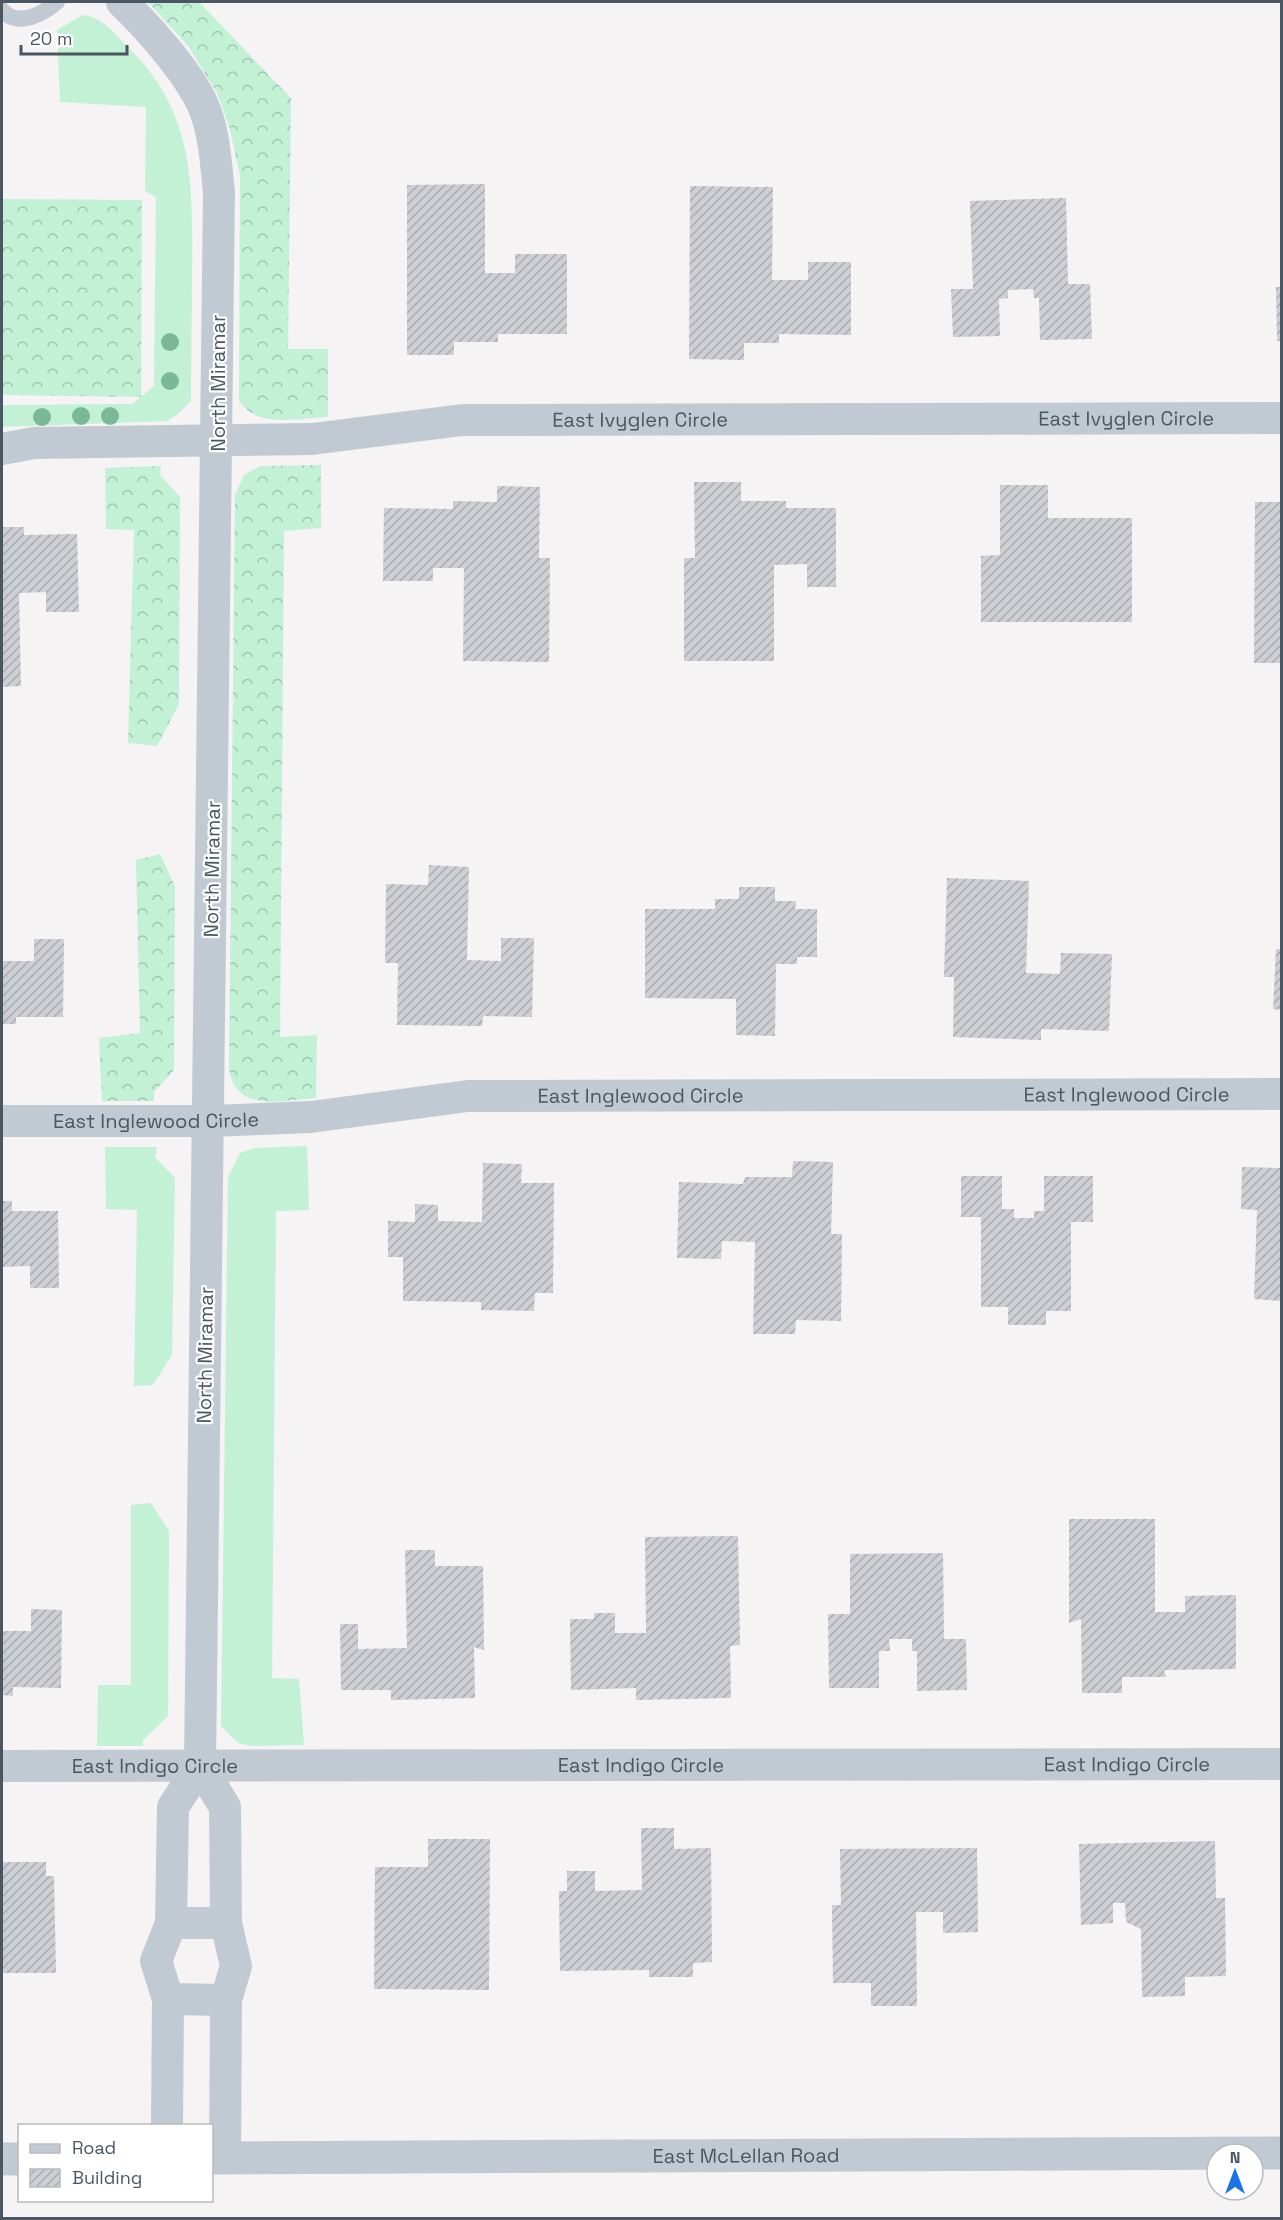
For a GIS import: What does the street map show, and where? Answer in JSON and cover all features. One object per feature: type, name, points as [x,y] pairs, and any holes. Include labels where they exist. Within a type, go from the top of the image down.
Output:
[{"type":"street","name":"North Miramar","points":[[122,2],[151,31],[182,73],[206,112],[214,147],[219,192],[200,1766]]},
{"type":"street","name":"East Ivyglen Circle","points":[[2,449],[34,443],[312,439],[463,420],[1281,418]]},
{"type":"street","name":"East Inglewood Circle","points":[[2,1121],[209,1121],[311,1116],[468,1096],[1281,1094]]},
{"type":"street","name":"East Indigo Circle","points":[[2,1766],[1281,1764]]},
{"type":"street","points":[[167,2124],[168,1999],[156,1961],[171,1923],[173,1807],[200,1766],[225,1807],[226,1923],[236,1966],[226,2000],[218,2158]]},
{"type":"street","points":[[171,1923],[226,1923]]},
{"type":"street","points":[[168,1999],[226,2000]]},
{"type":"street","name":"East McLellan Road","points":[[218,2158],[1281,2153]]},
{"type":"street","points":[[2,2159],[18,2159]]},
{"type":"lane","points":[[2,10],[6,15],[25,19],[44,14],[57,2]]},
{"type":"green space","points":[[148,2],[199,2],[291,98],[288,349],[328,349],[328,417],[268,419],[247,410],[239,401],[240,175],[229,126],[217,93],[188,46]]},
{"type":"green space","points":[[83,15],[90,16],[107,26],[148,70],[165,95],[177,121],[185,148],[192,206],[191,401],[167,421],[2,427],[2,405],[132,404],[154,386],[156,197],[145,191],[146,107],[60,102],[57,30]]},
{"type":"green space","points":[[2,199],[142,200],[141,397],[2,395]]},
{"type":"green space","points":[[321,465],[321,528],[284,531],[280,1037],[317,1035],[316,1098],[262,1101],[241,1093],[233,1083],[229,1069],[235,495],[244,475],[260,466]]},
{"type":"green space","points":[[161,466],[160,475],[180,497],[179,704],[157,746],[128,743],[134,530],[106,529],[105,468]]},
{"type":"green space","points":[[160,854],[175,886],[174,1070],[154,1092],[154,1101],[102,1101],[99,1038],[140,1033],[136,860]]},
{"type":"green space","points":[[307,1146],[309,1210],[276,1211],[272,1678],[299,1679],[304,1745],[252,1746],[238,1743],[221,1726],[228,1177],[240,1153],[254,1148]]},
{"type":"green space","points":[[105,1147],[157,1147],[155,1157],[175,1178],[172,1355],[153,1385],[134,1386],[137,1210],[106,1209]]},
{"type":"green space","points":[[151,1503],[169,1531],[168,1716],[143,1740],[143,1746],[97,1746],[98,1685],[131,1685],[131,1505]]},
{"type":"building","points":[[485,184],[485,273],[515,273],[515,254],[567,254],[567,334],[498,334],[498,342],[454,342],[454,355],[407,355],[407,185]]},
{"type":"building","points":[[690,186],[773,187],[772,280],[808,280],[808,262],[851,262],[851,335],[779,334],[779,343],[744,343],[744,360],[689,359]]},
{"type":"building","points":[[1066,198],[1068,284],[1090,284],[1092,339],[1040,340],[1039,298],[1034,298],[1033,289],[1008,290],[1008,298],[999,299],[1000,336],[953,337],[951,289],[973,289],[970,201]]},
{"type":"building","points":[[1276,287],[1282,287],[1282,341],[1277,341]]},
{"type":"building","points":[[694,482],[741,482],[741,501],[786,501],[786,508],[836,508],[836,587],[807,587],[807,564],[774,565],[774,661],[684,661],[684,558],[695,558]]},
{"type":"building","points":[[1000,485],[1048,485],[1048,518],[1132,518],[1132,622],[981,622],[981,556],[1000,555]]},
{"type":"building","points":[[497,486],[540,487],[539,558],[550,558],[549,662],[463,661],[464,568],[433,568],[433,581],[383,581],[384,508],[453,509],[453,501],[497,502]]},
{"type":"building","points":[[1255,502],[1282,502],[1282,663],[1254,663]]},
{"type":"building","points":[[2,527],[24,527],[24,535],[77,534],[79,612],[46,612],[46,592],[19,593],[21,686],[2,687]]},
{"type":"building","points":[[429,865],[469,867],[467,960],[501,961],[501,938],[534,938],[532,1017],[483,1016],[482,1026],[397,1025],[398,963],[385,963],[386,884],[428,885]]},
{"type":"building","points":[[947,878],[1029,881],[1026,973],[1060,974],[1061,953],[1112,954],[1109,1031],[1041,1029],[1041,1040],[953,1037],[954,977],[944,977]]},
{"type":"building","points":[[739,887],[775,887],[775,901],[796,901],[795,909],[817,909],[817,957],[797,957],[797,964],[776,964],[775,1036],[736,1035],[736,999],[645,998],[645,909],[715,909],[715,899],[739,899]]},
{"type":"building","points":[[34,939],[64,939],[63,1017],[16,1017],[16,1024],[2,1024],[2,961],[34,961]]},
{"type":"building","points":[[1276,949],[1282,949],[1282,1010],[1273,1009]]},
{"type":"building","points":[[793,1161],[833,1162],[831,1234],[842,1234],[841,1321],[796,1320],[795,1334],[753,1334],[755,1242],[722,1241],[721,1259],[677,1258],[679,1182],[743,1184],[745,1177],[792,1177]]},
{"type":"building","points":[[483,1163],[522,1164],[521,1183],[554,1183],[553,1293],[535,1293],[534,1311],[481,1310],[481,1302],[403,1301],[403,1257],[388,1257],[388,1221],[415,1222],[415,1204],[438,1205],[438,1221],[482,1222]]},
{"type":"building","points":[[1242,1167],[1281,1168],[1282,1301],[1254,1299],[1257,1210],[1241,1209]]},
{"type":"building","points":[[961,1176],[1002,1176],[1002,1209],[1014,1209],[1014,1218],[1034,1218],[1034,1211],[1044,1211],[1044,1176],[1093,1176],[1093,1222],[1071,1222],[1071,1311],[1046,1311],[1046,1325],[1008,1325],[1008,1307],[981,1307],[981,1217],[961,1217]]},
{"type":"building","points":[[2,1201],[12,1201],[12,1211],[58,1211],[59,1288],[30,1288],[30,1266],[2,1267]]},
{"type":"building","points":[[1069,1519],[1155,1519],[1155,1612],[1185,1612],[1185,1596],[1236,1595],[1236,1669],[1164,1670],[1166,1677],[1122,1677],[1122,1693],[1082,1693],[1081,1619],[1069,1623]]},
{"type":"building","points":[[738,1536],[740,1645],[730,1646],[731,1698],[636,1700],[636,1688],[571,1690],[570,1619],[594,1619],[594,1613],[615,1613],[615,1633],[646,1633],[645,1537]]},
{"type":"building","points":[[405,1550],[435,1550],[435,1566],[483,1566],[484,1650],[474,1647],[475,1698],[391,1700],[391,1690],[341,1690],[340,1624],[358,1624],[358,1649],[407,1648]]},
{"type":"building","points":[[943,1553],[944,1639],[966,1639],[967,1690],[917,1691],[917,1651],[912,1651],[912,1639],[889,1639],[890,1651],[879,1651],[879,1688],[829,1688],[828,1614],[850,1614],[850,1554]]},
{"type":"building","points":[[31,1609],[62,1610],[61,1688],[13,1687],[13,1696],[2,1695],[2,1631],[31,1631]]},
{"type":"building","points":[[641,1828],[674,1828],[674,1849],[711,1848],[712,1962],[693,1963],[693,1977],[649,1977],[649,1970],[560,1971],[559,1891],[567,1891],[567,1871],[595,1871],[595,1891],[642,1890]]},
{"type":"building","points":[[428,1839],[490,1839],[489,1990],[374,1989],[375,1867],[428,1867]]},
{"type":"building","points":[[1215,1841],[1216,1898],[1225,1898],[1226,1976],[1185,1977],[1185,1996],[1142,1997],[1141,1929],[1126,1922],[1125,1903],[1113,1903],[1113,1923],[1081,1925],[1079,1844]]},
{"type":"building","points":[[977,1848],[978,1932],[943,1933],[943,1912],[916,1912],[917,2006],[871,2006],[871,1983],[833,1983],[832,1905],[841,1905],[840,1849]]},
{"type":"building","points":[[2,1862],[46,1862],[46,1876],[54,1876],[56,1973],[2,1973]]}]
